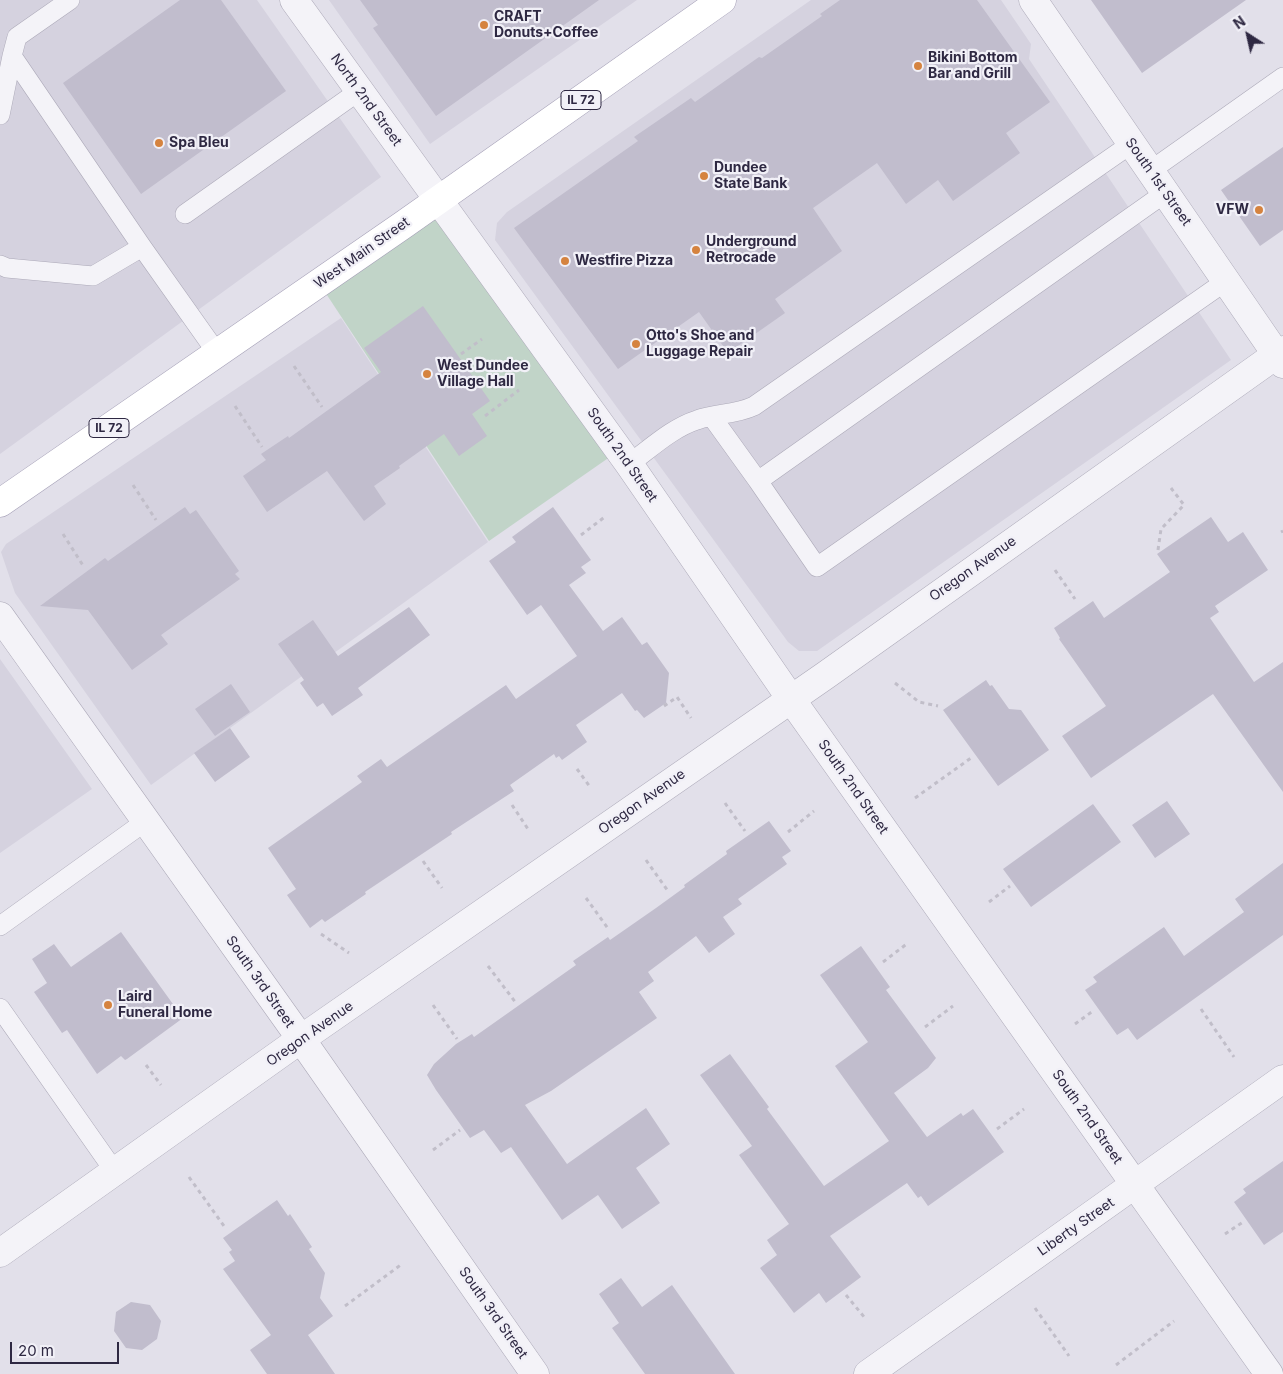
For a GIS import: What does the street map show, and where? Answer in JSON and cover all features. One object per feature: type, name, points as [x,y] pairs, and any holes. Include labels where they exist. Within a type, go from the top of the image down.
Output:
[{"type":"main road","name":"West Main Street","points":[[0,503],[439,199],[722,0]]},
{"type":"street","name":"North 2nd Street","points":[[294,0],[439,199]]},
{"type":"street","name":"South 1st Street","points":[[1033,0],[1226,281],[1281,356]]},
{"type":"street","name":"South 2nd Street","points":[[439,199],[629,464],[791,699],[1269,1374]]},
{"type":"street","name":"Oregon Avenue","points":[[0,1253],[300,1040],[1281,356]]},
{"type":"street","name":"South 3rd Street","points":[[0,616],[535,1374]]},
{"type":"street","name":"Liberty Street","points":[[868,1374],[1283,1079]]},
{"type":"lane","points":[[0,115],[17,37],[70,0]]},
{"type":"lane","points":[[12,56],[142,247],[217,353]]},
{"type":"lane","points":[[758,481],[1158,182],[1283,77]]},
{"type":"lane","points":[[185,214],[359,91]]},
{"type":"lane","points":[[629,464],[683,424],[700,418],[737,413],[754,406],[1131,144]]},
{"type":"lane","points":[[0,265],[8,268],[93,276],[142,247]]},
{"type":"lane","points":[[712,417],[817,567],[1226,281]]},
{"type":"lane","points":[[0,926],[146,822]]},
{"type":"lane","points":[[0,1008],[115,1172]]},
{"type":"path","points":[[461,354],[482,339]]},
{"type":"path","points":[[294,366],[322,407]]},
{"type":"path","points":[[485,416],[519,390]]},
{"type":"path","points":[[235,406],[262,446]]},
{"type":"path","points":[[132,485],[156,520]]},
{"type":"path","points":[[1158,550],[1161,529],[1184,505],[1171,488]]},
{"type":"path","points":[[581,535],[606,516]]},
{"type":"path","points":[[63,534],[84,567]]},
{"type":"path","points":[[1055,570],[1075,599]]},
{"type":"path","points":[[895,683],[920,702],[938,706]]},
{"type":"path","points":[[664,706],[677,697],[691,718]]},
{"type":"path","points":[[915,798],[972,758]]},
{"type":"path","points":[[577,769],[590,788]]},
{"type":"path","points":[[725,803],[745,832]]},
{"type":"path","points":[[512,805],[528,829]]},
{"type":"path","points":[[788,832],[814,811]]},
{"type":"path","points":[[646,860],[668,891]]},
{"type":"path","points":[[423,861],[442,888]]},
{"type":"path","points":[[989,902],[1010,886]]},
{"type":"path","points":[[586,898],[609,930]]},
{"type":"path","points":[[320,934],[349,953]]},
{"type":"path","points":[[883,962],[908,943]]},
{"type":"path","points":[[488,966],[516,1003]]},
{"type":"path","points":[[433,1005],[457,1039]]},
{"type":"path","points":[[925,1028],[953,1006]]},
{"type":"path","points":[[1201,1009],[1234,1057]]},
{"type":"path","points":[[1075,1024],[1093,1011]]},
{"type":"path","points":[[146,1064],[161,1085]]},
{"type":"path","points":[[997,1129],[1024,1109]]},
{"type":"path","points":[[433,1150],[460,1130]]},
{"type":"path","points":[[188,1177],[224,1226]]},
{"type":"path","points":[[1225,1234],[1243,1222]]},
{"type":"path","points":[[345,1306],[402,1264]]},
{"type":"path","points":[[846,1295],[865,1318]]},
{"type":"path","points":[[1035,1308],[1069,1356]]},
{"type":"path","points":[[1116,1365],[1174,1321]]},
{"type":"shaded area","points":[[0,0],[257,0],[381,177],[0,454]]},
{"type":"shaded area","points":[[329,0],[637,0],[430,144]]},
{"type":"shaded area","points":[[811,0],[1001,0],[1031,44],[1029,59],[1231,360],[817,651],[799,651],[788,642],[495,240],[497,223],[507,212]]},
{"type":"shaded area","points":[[341,318],[488,542],[151,785],[15,593],[1,552],[6,544]]},
{"type":"shaded area","points":[[0,659],[92,789],[0,853]]},
{"type":"green space","points":[[437,203],[617,452],[489,541],[321,286]]},
{"type":"building","name":"Spa Bleu","points":[[180,0],[221,0],[286,91],[141,194],[63,83]]},
{"type":"building","points":[[360,0],[599,0],[436,116],[373,28],[378,25]]},
{"type":"building","points":[[840,0],[977,0],[1050,102],[1006,133],[1020,153],[953,201],[938,180],[906,204],[877,163],[813,208],[842,251],[775,299],[785,313],[728,353],[699,312],[618,369],[514,228],[638,141],[634,137],[691,98],[695,102],[759,57],[762,58],[822,16],[820,14]]},
{"type":"building","points":[[1091,0],[1246,0],[1142,73]]},
{"type":"building","name":"VFW","points":[[1283,147],[1283,230],[1260,246],[1221,190]]},
{"type":"building","points":[[423,306],[490,401],[472,414],[487,436],[459,456],[444,434],[374,486],[386,504],[364,521],[327,471],[267,512],[243,476],[266,460],[261,454],[288,436],[289,438],[381,372],[364,348]]},
{"type":"building","points":[[185,507],[190,514],[196,510],[239,571],[235,574],[240,579],[161,635],[168,644],[132,670],[88,610],[40,606],[105,558],[108,561]]},
{"type":"building","points":[[553,507],[591,560],[581,567],[586,573],[569,585],[603,631],[622,617],[642,645],[647,642],[669,673],[666,703],[644,718],[637,710],[635,711],[622,693],[576,725],[587,742],[562,760],[559,756],[556,758],[554,754],[510,785],[514,791],[451,832],[452,834],[365,892],[366,894],[325,922],[322,919],[310,928],[287,895],[296,889],[268,848],[362,782],[357,776],[381,759],[387,767],[506,685],[516,699],[577,656],[541,605],[527,615],[489,561],[516,542],[512,537]]},
{"type":"building","points":[[1211,517],[1228,542],[1243,532],[1268,570],[1215,606],[1219,612],[1210,618],[1254,682],[1283,662],[1283,792],[1213,694],[1091,778],[1062,736],[1106,706],[1059,639],[1054,628],[1093,601],[1104,618],[1170,572],[1157,554]]},
{"type":"building","points":[[409,607],[430,635],[358,688],[363,695],[332,716],[323,703],[317,707],[300,683],[304,680],[278,644],[313,620],[338,656]]},
{"type":"building","points":[[986,680],[990,686],[992,685],[1009,709],[1021,710],[1049,750],[998,786],[943,710]]},
{"type":"building","points":[[231,684],[250,712],[215,736],[195,709]]},
{"type":"building","points":[[230,728],[250,757],[215,782],[194,753]]},
{"type":"building","points":[[1167,801],[1190,834],[1155,858],[1132,825]]},
{"type":"building","points":[[1093,804],[1121,842],[1031,907],[1003,869]]},
{"type":"building","points":[[769,821],[791,851],[782,857],[787,864],[738,899],[742,904],[723,917],[735,934],[709,953],[696,936],[648,972],[654,981],[639,992],[657,1018],[551,1091],[525,1105],[567,1164],[646,1108],[670,1144],[636,1168],[660,1203],[622,1229],[598,1195],[562,1220],[511,1147],[501,1153],[484,1130],[470,1138],[427,1075],[434,1064],[456,1044],[472,1034],[474,1037],[576,965],[573,961],[608,937],[610,940],[656,908],[727,854],[726,851]]},
{"type":"building","points":[[1283,863],[1283,935],[1137,1040],[1128,1028],[1117,1035],[1085,990],[1097,982],[1093,977],[1164,927],[1184,956],[1244,912],[1235,899]]},
{"type":"building","name":"Laird Funeral Home","points":[[121,932],[183,1018],[127,1059],[125,1060],[121,1056],[97,1074],[67,1030],[62,1033],[34,992],[47,983],[32,959],[54,944],[71,967]]},
{"type":"building","points":[[861,946],[890,987],[886,990],[936,1058],[928,1068],[894,1093],[927,1137],[961,1113],[963,1116],[973,1109],[1004,1152],[928,1206],[921,1196],[918,1198],[907,1183],[830,1236],[861,1277],[826,1303],[819,1293],[794,1313],[760,1268],[777,1255],[767,1240],[789,1224],[739,1155],[752,1146],[700,1075],[730,1054],[769,1107],[767,1109],[824,1186],[889,1141],[835,1066],[868,1042],[820,975]]},
{"type":"building","points":[[1283,1161],[1283,1232],[1264,1245],[1234,1202],[1246,1193],[1243,1189]]},
{"type":"building","points":[[277,1200],[288,1216],[290,1214],[312,1247],[309,1249],[325,1273],[320,1298],[333,1316],[308,1335],[335,1374],[267,1374],[250,1350],[271,1335],[223,1269],[235,1261],[229,1252],[232,1250],[223,1238]]},
{"type":"building","points":[[621,1278],[642,1307],[672,1285],[735,1374],[645,1374],[612,1328],[619,1323],[599,1294]]},
{"type":"building","points":[[131,1302],[150,1305],[161,1321],[157,1339],[142,1350],[126,1348],[114,1331],[116,1312]]},
{"type":"place","name":"CRAFT Donuts+Coffee","points":[[484,25]]},
{"type":"place","name":"Bikini Bottom Bar and Grill","points":[[918,66]]},
{"type":"place","name":"Spa Bleu","points":[[159,143]]},
{"type":"place","name":"Dundee State Bank","points":[[704,176]]},
{"type":"place","name":"VFW","points":[[1259,210]]},
{"type":"place","name":"Underground Retrocade","points":[[696,250]]},
{"type":"place","name":"Westfire Pizza","points":[[565,261]]},
{"type":"place","name":"Otto's Shoe and Luggage Repair","points":[[636,344]]},
{"type":"place","name":"West Dundee Village Hall","points":[[427,374]]},
{"type":"place","name":"Laird Funeral Home","points":[[108,1005]]}]
